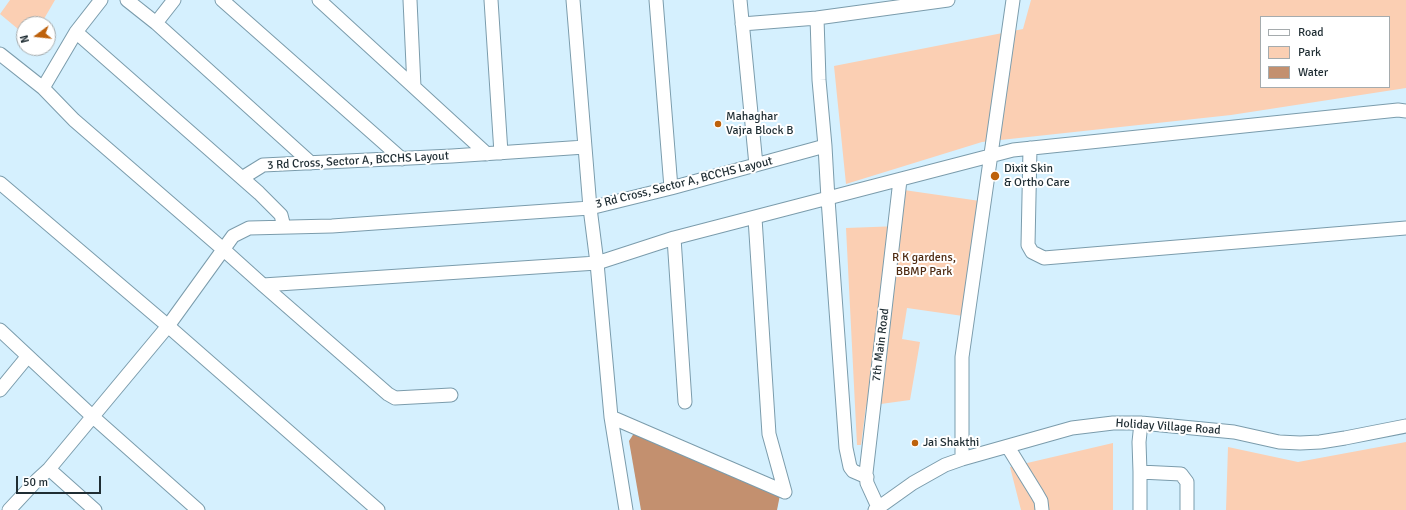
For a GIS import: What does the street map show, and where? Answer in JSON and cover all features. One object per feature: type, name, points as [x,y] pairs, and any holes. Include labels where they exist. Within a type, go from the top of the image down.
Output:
[{"type":"street","points":[[43,88],[76,32],[101,0]]},
{"type":"street","points":[[127,0],[156,23],[311,163]]},
{"type":"street","points":[[156,23],[174,0]]},
{"type":"street","points":[[222,0],[402,159]]},
{"type":"street","points":[[319,0],[414,87],[494,153]]},
{"type":"street","points":[[410,0],[414,87]]},
{"type":"street","points":[[491,0],[494,153]]},
{"type":"street","points":[[572,0],[585,147]]},
{"type":"street","points":[[656,0],[670,188]]},
{"type":"street","points":[[740,0],[756,165]]},
{"type":"street","points":[[742,24],[816,18],[948,0]]},
{"type":"street","points":[[962,459],[962,356],[1013,0]]},
{"type":"street","points":[[816,18],[846,448],[852,471],[866,477]]},
{"type":"street","points":[[76,32],[242,178],[281,215],[284,227]]},
{"type":"street","points":[[0,54],[43,88],[74,120],[388,394],[395,398],[451,395]]},
{"type":"street","points":[[263,285],[484,272],[597,263],[674,238],[1012,150],[1398,110],[1406,111]]},
{"type":"street","name":"3 Rd Cross, Sector A, BCCHS Layout","points":[[242,178],[263,165],[402,159],[585,147],[590,208],[826,146]]},
{"type":"street","points":[[1030,148],[1028,245],[1032,252],[1044,258],[1406,228]]},
{"type":"street","name":"7th Main Road","points":[[876,509],[866,473],[900,180]]},
{"type":"street","points":[[0,183],[168,326],[378,510]]},
{"type":"street","points":[[9,510],[49,469],[168,326],[233,236],[249,228],[332,226],[590,208],[597,263],[611,417],[626,510]]},
{"type":"street","points":[[611,417],[785,492],[769,434],[755,218]]},
{"type":"street","points":[[674,238],[685,402]]},
{"type":"street","points":[[0,330],[92,416],[198,510]]},
{"type":"street","points":[[0,390],[28,356]]},
{"type":"street","name":"Holiday Village Road","points":[[876,509],[913,483],[945,465],[1072,428],[1113,423],[1141,423],[1236,432],[1280,442],[1300,443],[1320,442],[1345,438],[1406,426]]},
{"type":"street","points":[[1140,510],[1139,442],[1141,423]]},
{"type":"street","points":[[1008,447],[1041,501],[1042,510]]},
{"type":"street","points":[[49,469],[95,510]]},
{"type":"street","points":[[1140,472],[1182,474],[1187,482],[1187,510]]},
{"type":"green space","points":[[10,0],[55,0],[46,16],[16,16],[16,27],[0,14]]},
{"type":"green space","points":[[1031,0],[1406,0],[1406,88],[1231,115],[982,142],[846,184],[834,66],[1023,29]]},
{"type":"green space","name":"R K gardens, BBMP Park","points":[[904,190],[980,201],[963,316],[907,308],[902,339],[920,342],[910,400],[866,406],[861,445],[857,445],[846,228],[900,226]]},
{"type":"green space","points":[[1406,442],[1406,510],[1226,510],[1228,447],[1298,462]]},
{"type":"green space","points":[[1113,443],[1113,510],[1021,510],[1010,467]]},
{"type":"water","points":[[636,430],[780,495],[777,510],[641,510],[629,441]]},
{"type":"place","name":"Mahaghar Vajra Block B","points":[[718,124]]},
{"type":"place","name":"Dixit Skin & Ortho Care","points":[[995,176]]},
{"type":"place","name":"Jai Shakthi","points":[[915,443]]}]
